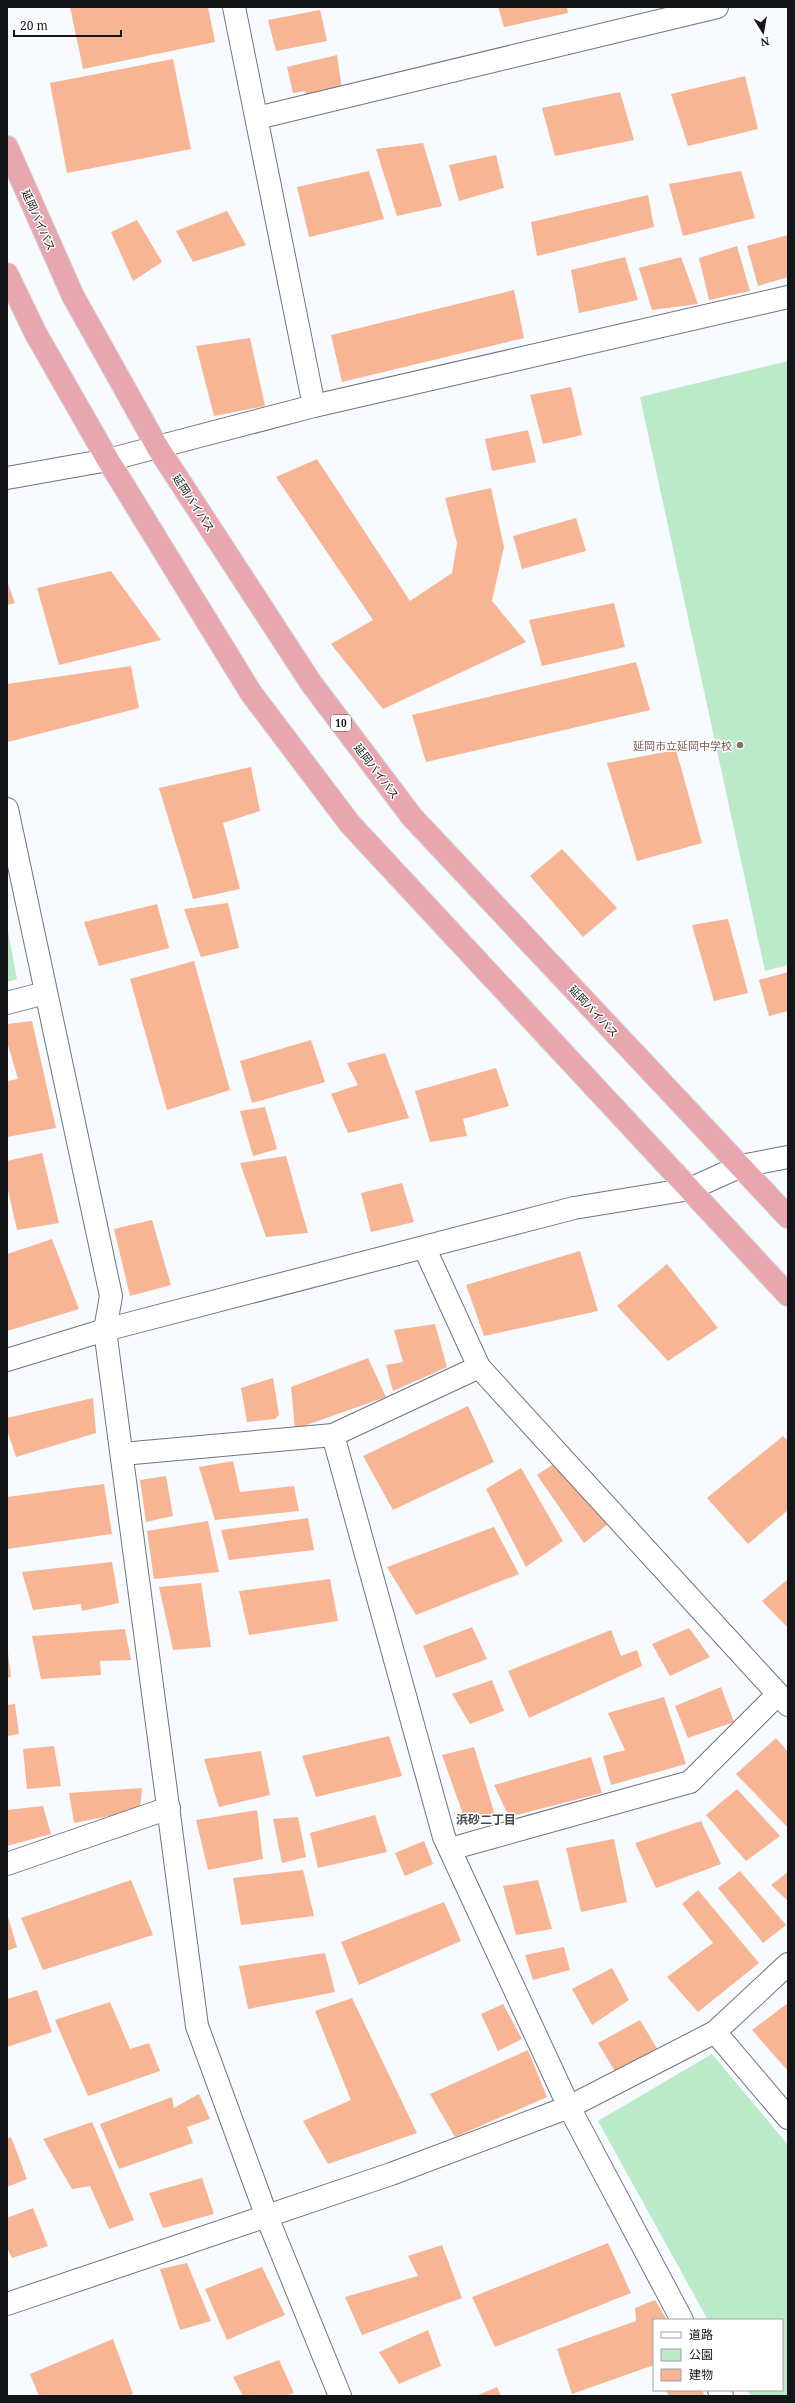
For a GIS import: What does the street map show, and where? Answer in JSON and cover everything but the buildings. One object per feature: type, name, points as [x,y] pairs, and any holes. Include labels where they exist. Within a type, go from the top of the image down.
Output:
[{"type":"highway","name":"延岡バイパス","points":[[7,147],[73,296],[158,448],[312,683],[412,817],[788,1217]]},
{"type":"highway","points":[[7,274],[36,334],[108,460],[251,693],[350,824],[788,1295]]},
{"type":"street","points":[[234,7],[314,406]]},
{"type":"street","points":[[256,118],[717,7]]},
{"type":"street","points":[[7,478],[108,460],[314,406],[788,297]]},
{"type":"street","points":[[7,809],[45,993],[111,1296],[105,1330],[197,2026],[267,2217],[340,2396]]},
{"type":"street","points":[[7,1003],[45,993]]},
{"type":"street","points":[[7,1360],[105,1330],[426,1249],[574,1208],[690,1189],[740,1166],[788,1157]]},
{"type":"street","points":[[426,1249],[479,1367],[783,1699],[690,1782],[450,1850]]},
{"type":"street","points":[[122,1454],[333,1435],[479,1367]]},
{"type":"street","points":[[333,1435],[444,1837],[569,2106],[681,2319]]},
{"type":"street","points":[[7,1864],[169,1808]]},
{"type":"street","points":[[7,2304],[391,2174],[569,2106],[715,2032],[788,1964]]},
{"type":"street","points":[[715,2032],[788,2118]]},
{"type":"green space","name":"延岡市立延岡中学校","points":[[788,361],[788,965],[765,971],[640,397]]},
{"type":"green space","points":[[7,926],[17,979],[7,982]]},
{"type":"green space","points":[[712,2054],[788,2145],[788,2396],[751,2396],[748,2391],[783,2391],[783,2319],[707,2319],[598,2121]]},
{"type":"place","name":"延岡市立延岡中学校","points":[[740,745]]},
{"type":"district","name":"浜砂二丁目","points":[[486,1819]]}]
